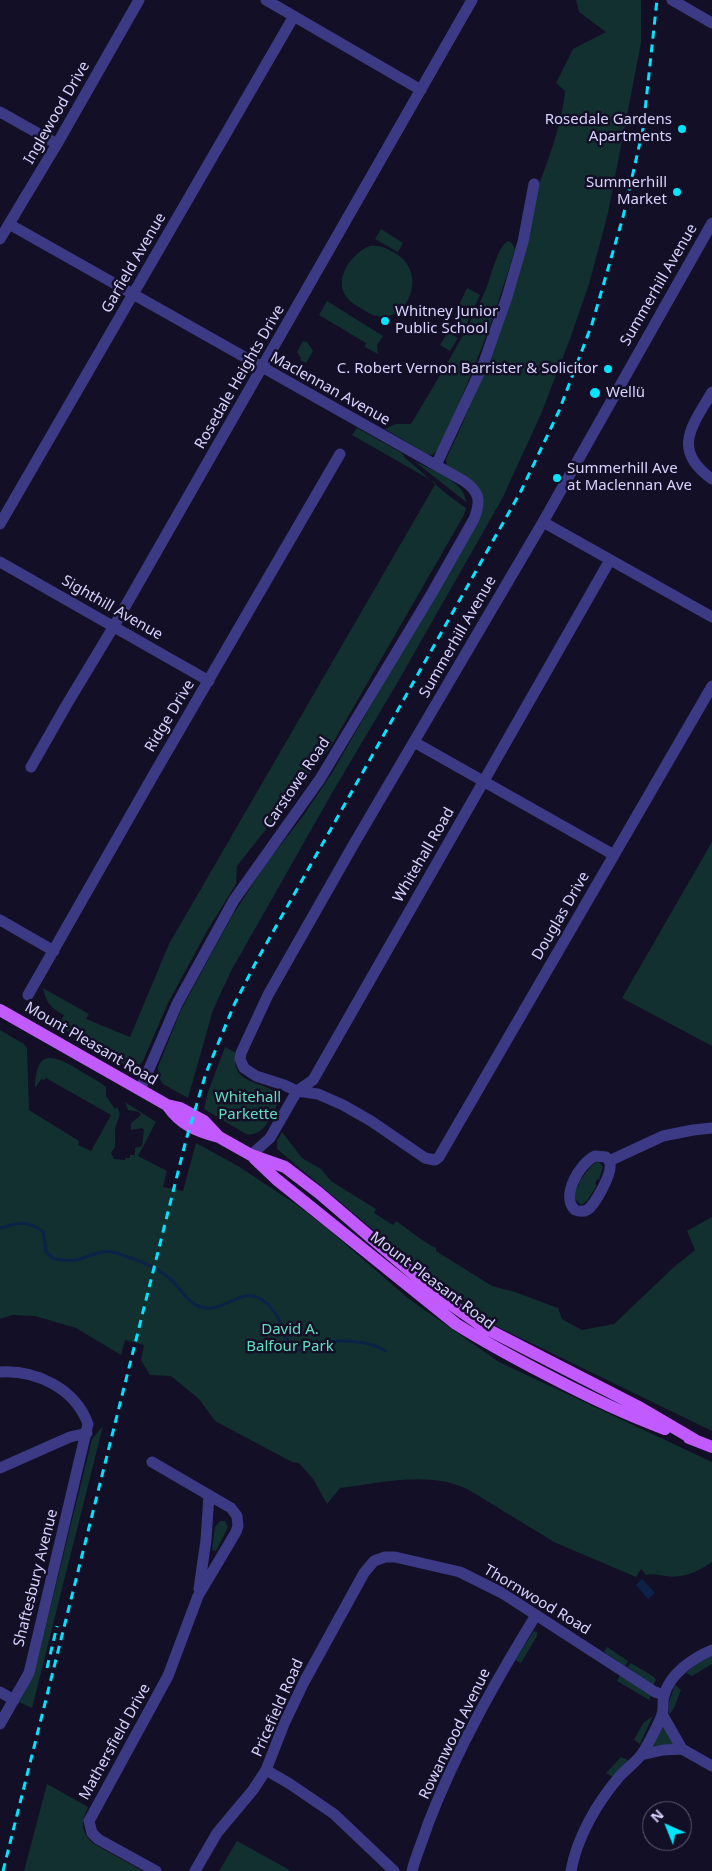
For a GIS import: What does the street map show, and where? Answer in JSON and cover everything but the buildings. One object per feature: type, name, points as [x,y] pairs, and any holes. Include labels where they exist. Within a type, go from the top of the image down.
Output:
[{"type":"main road","name":"Mount Pleasant Road","points":[[0,1010],[167,1105],[180,1108],[204,1121],[219,1136],[252,1155],[285,1167],[319,1193],[439,1296],[485,1328],[637,1406],[695,1440],[712,1447]]},
{"type":"street","name":"Inglewood Drive","points":[[0,240],[139,0]]},
{"type":"street","points":[[266,0],[421,90]]},
{"type":"street","name":"Rosedale Heights Drive","points":[[31,767],[114,626],[472,0]]},
{"type":"street","points":[[672,0],[712,23]]},
{"type":"street","name":"Garfield Avenue","points":[[0,524],[294,16]]},
{"type":"street","points":[[0,112],[57,144]]},
{"type":"street","points":[[436,465],[483,365],[507,297],[523,242],[534,184]]},
{"type":"street","name":"Summerhill Avenue","points":[[297,1091],[256,1076],[244,1068],[240,1059],[268,995],[355,842],[543,522],[712,223]]},
{"type":"street","name":"Maclennan Avenue","points":[[9,224],[133,296],[436,465],[474,488],[478,494]]},
{"type":"street","points":[[712,392],[692,427],[688,446],[692,461],[712,479]]},
{"type":"street","name":"Ridge Drive","points":[[28,995],[340,454]]},
{"type":"street","name":"Carstowe Road","points":[[140,1090],[178,1004],[234,900],[320,779],[402,644],[474,519],[478,508],[478,494]]},
{"type":"street","points":[[543,522],[712,617]]},
{"type":"street","name":"Whitehall Road","points":[[252,1155],[270,1138],[297,1091],[313,1080],[610,560]]},
{"type":"street","name":"Sighthill Avenue","points":[[0,562],[209,681]]},
{"type":"street","name":"Douglas Drive","points":[[297,1091],[318,1094],[343,1105],[371,1121],[415,1153],[425,1158],[434,1160],[439,1157],[712,686]]},
{"type":"street","points":[[414,742],[614,855]]},
{"type":"street","points":[[0,920],[54,951]]},
{"type":"street","points":[[610,1161],[662,1136],[712,1128]]},
{"type":"street","points":[[595,1156],[606,1157],[610,1161],[610,1171],[594,1202],[584,1211],[575,1210],[570,1204],[569,1191],[585,1165],[595,1156]]},
{"type":"street","points":[[0,1372],[16,1371],[30,1374],[60,1388],[79,1406],[88,1424],[87,1433],[70,1436],[0,1468]]},
{"type":"street","name":"Shaftesbury Avenue","points":[[0,1724],[28,1673],[87,1433]]},
{"type":"street","name":"Mathersfield Drive","points":[[152,1462],[236,1512],[238,1526],[198,1596],[168,1676],[89,1821],[92,1833],[98,1839],[156,1871]]},
{"type":"street","name":"Mathersfield Drive","points":[[198,1596],[206,1540],[209,1495]]},
{"type":"street","name":"Thornwood Road","points":[[385,1557],[409,1559],[460,1572],[502,1593],[655,1692],[664,1695]]},
{"type":"street","name":"Pricefield Road","points":[[195,1871],[217,1833],[253,1790],[266,1770],[284,1724],[304,1682],[364,1572],[374,1562],[385,1557]]},
{"type":"street","name":"Rowanwood Avenue","points":[[412,1871],[444,1785],[481,1711],[536,1615]]},
{"type":"street","points":[[571,1871],[576,1848],[598,1806],[620,1776],[641,1755],[662,1714],[664,1695],[673,1679],[682,1669],[701,1655],[712,1650]]},
{"type":"street","points":[[0,1692],[14,1700]]},
{"type":"street","points":[[662,1714],[682,1750]]},
{"type":"street","points":[[641,1755],[663,1750],[682,1750],[712,1766]]},
{"type":"street","points":[[266,1770],[334,1814],[394,1871]]},
{"type":"green space","points":[[576,0],[641,0],[641,43],[608,213],[589,284],[570,339],[541,414],[502,499],[231,971],[213,1010],[188,1098],[163,1084],[159,1078],[158,1067],[181,1010],[232,916],[266,864],[303,816],[332,773],[479,518],[482,507],[447,465],[446,459],[483,375],[536,191],[554,142],[565,91],[556,83],[573,49],[606,32],[579,12]]},
{"type":"green space","points":[[381,229],[403,243],[398,252],[375,239]]},
{"type":"green space","points":[[508,241],[512,243],[515,249],[480,351],[438,450],[432,455],[427,454],[385,429],[396,424],[411,424],[469,324],[486,289],[501,249]]},
{"type":"green space","points":[[370,246],[383,247],[395,253],[406,262],[411,274],[412,287],[409,299],[402,309],[392,315],[380,317],[367,312],[349,300],[342,288],[342,281],[347,266],[357,254]]},
{"type":"green space","points":[[467,288],[480,295],[465,327],[456,323],[454,316]]},
{"type":"green space","points":[[327,301],[383,336],[377,345],[378,354],[365,347],[366,343],[319,315]]},
{"type":"green space","points":[[448,332],[458,338],[450,351],[440,345]]},
{"type":"green space","points":[[303,341],[307,342],[313,351],[306,363],[300,360],[301,358],[297,352]]},
{"type":"green space","points":[[357,428],[402,453],[405,458],[430,480],[352,435]]},
{"type":"green space","points":[[414,461],[454,482],[460,488],[466,502]]},
{"type":"green space","points":[[435,484],[466,508],[464,515],[330,748],[237,866],[236,884],[207,931],[168,1003],[143,1061],[137,1067],[129,1067],[58,1026],[64,1015],[50,1004],[43,988],[89,1014],[86,1019],[130,1037],[169,944]]},
{"type":"green space","points":[[712,842],[712,1046],[622,998]]},
{"type":"green space","name":"David A. Balfour Park","points":[[0,1030],[24,1044],[27,1048],[29,1110],[79,1141],[78,1145],[91,1151],[111,1115],[46,1078],[44,1080],[41,1079],[35,1088],[38,1066],[47,1058],[61,1061],[106,1087],[106,1096],[115,1109],[117,1107],[120,1114],[115,1129],[115,1147],[111,1153],[114,1159],[125,1160],[125,1158],[130,1158],[130,1155],[135,1155],[135,1148],[142,1146],[144,1130],[142,1128],[131,1130],[131,1123],[141,1115],[139,1112],[128,1110],[125,1102],[156,1122],[138,1156],[167,1171],[163,1187],[183,1191],[196,1143],[238,1166],[297,1205],[409,1299],[499,1362],[712,1462],[712,1562],[685,1575],[672,1577],[654,1574],[646,1575],[641,1569],[636,1577],[554,1542],[469,1490],[454,1484],[438,1481],[422,1479],[389,1481],[340,1488],[327,1504],[313,1479],[299,1463],[292,1462],[215,1421],[199,1399],[171,1376],[150,1375],[141,1360],[144,1345],[125,1340],[121,1355],[76,1328],[35,1316],[12,1315],[0,1319]]},
{"type":"green space","name":"Whitehall Parkette","points":[[225,1047],[236,1053],[235,1064],[243,1077],[274,1091],[280,1096],[268,1122],[259,1132],[246,1134],[204,1109],[208,1092]]},
{"type":"green space","points":[[282,1132],[302,1158],[321,1169],[331,1181],[376,1209],[374,1213],[393,1225],[396,1221],[436,1248],[436,1251],[492,1286],[515,1292],[558,1308],[562,1319],[582,1330],[614,1324],[674,1267],[695,1250],[687,1231],[712,1217],[712,1431],[498,1327],[463,1304],[277,1149],[277,1141]]},
{"type":"green space","points":[[598,1161],[603,1167],[599,1180],[597,1179],[595,1184],[597,1185],[587,1201],[581,1205],[575,1199],[578,1183],[592,1165]]},
{"type":"green space","points":[[103,1426],[32,1708],[19,1702],[34,1674],[92,1439]]},
{"type":"green space","points":[[220,1521],[225,1521],[228,1527],[216,1551],[212,1550],[215,1527]]},
{"type":"green space","points":[[534,1631],[537,1632],[537,1636],[521,1663],[515,1660]]},
{"type":"green space","points":[[607,1647],[628,1661],[625,1667],[604,1652]]},
{"type":"green space","points":[[712,1656],[712,1664],[692,1676],[686,1673],[697,1663]]},
{"type":"green space","points":[[631,1663],[654,1677],[656,1680],[653,1685],[627,1667]]},
{"type":"green space","points":[[620,1675],[651,1695],[649,1700],[617,1681]]},
{"type":"green space","points":[[675,1685],[681,1690],[675,1706],[669,1715],[669,1702]]},
{"type":"green space","points":[[653,1716],[640,1744],[634,1740],[643,1723]]},
{"type":"green space","points":[[461,1723],[466,1726],[451,1756],[446,1754]]},
{"type":"green space","points":[[662,1723],[677,1745],[650,1749]]},
{"type":"green space","points":[[621,1757],[628,1760],[613,1777],[606,1773]]},
{"type":"green space","points":[[47,1784],[88,1807],[83,1827],[86,1835],[94,1844],[143,1871],[24,1871]]},
{"type":"green space","points":[[237,1841],[286,1868],[291,1871],[219,1871]]},
{"type":"water","points":[[642,1579],[655,1593],[648,1599],[636,1585]]},
{"type":"waterway","points":[[0,1228],[22,1223],[32,1225],[43,1231],[46,1252],[54,1259],[76,1260],[111,1252],[136,1260],[168,1277],[187,1298],[195,1305],[201,1307],[216,1307],[245,1296],[259,1298],[266,1302],[274,1312],[281,1323],[289,1345],[297,1350],[323,1343],[346,1341],[372,1345],[385,1351]]},
{"type":"railway","points":[[3,1871],[186,1140],[206,1073],[234,1005],[256,962],[521,491],[559,411],[592,324],[623,217],[643,129],[657,0]]},
{"type":"railway","points":[[47,1668],[57,1626]]},
{"type":"place","name":"Rosedale Gardens Apartments","points":[[682,129]]},
{"type":"place","name":"Summerhill Market","points":[[677,192]]},
{"type":"place","name":"Whitney Junior Public School","points":[[385,321]]},
{"type":"place","name":"C. Robert Vernon Barrister & Solicitor","points":[[608,369]]},
{"type":"place","name":"Wellü","points":[[595,393]]},
{"type":"place","name":"Summerhill Ave at Maclennan Ave","points":[[557,478]]}]
